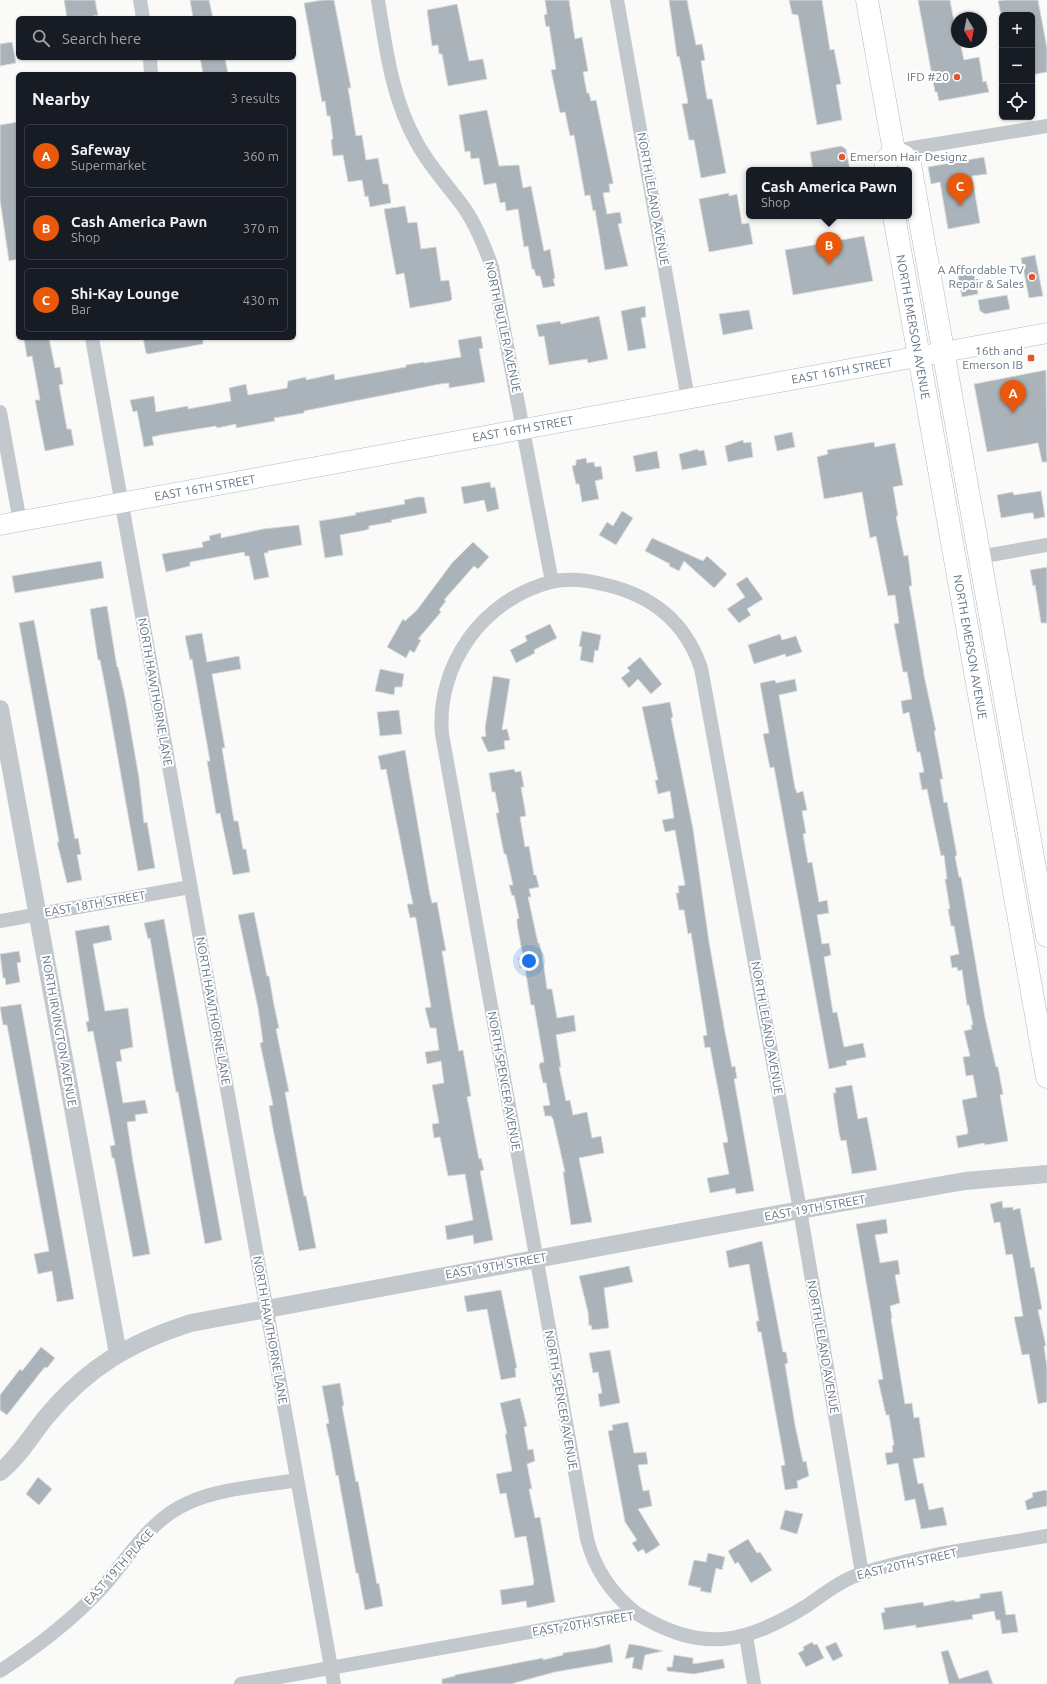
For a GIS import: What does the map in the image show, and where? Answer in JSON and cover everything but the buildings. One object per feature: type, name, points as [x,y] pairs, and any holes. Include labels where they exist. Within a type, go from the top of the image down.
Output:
[{"type":"main road","points":[[867,0],[890,160]]},
{"type":"main road","name":"NORTH EMERSON AVENUE","points":[[890,160],[904,156],[911,167]]},
{"type":"main road","name":"NORTH EMERSON AVENUE","points":[[912,175],[1047,936]]},
{"type":"main road","name":"NORTH EMERSON AVENUE","points":[[895,219],[1047,1077]]},
{"type":"main road","name":"EAST 16TH STREET","points":[[0,525],[1047,333]]},
{"type":"street","points":[[140,0],[143,16]]},
{"type":"street","name":"NORTH BUTLER AVENUE","points":[[378,0],[392,81],[407,123],[429,163],[471,220],[483,243],[492,267],[552,582]]},
{"type":"street","name":"NORTH LELAND AVENUE","points":[[617,0],[688,399]]},
{"type":"street","points":[[150,60],[151,72]]},
{"type":"street","points":[[890,160],[1047,126]]},
{"type":"street","name":"NORTH HAWTHORNE LANE","points":[[92,340],[334,1684]]},
{"type":"street","points":[[0,412],[20,522]]},
{"type":"street","points":[[979,557],[1047,545]]},
{"type":"street","name":"NORTH LELAND AVENUE","points":[[552,582],[577,580],[592,581],[614,586],[637,594],[663,612],[677,625],[691,645],[705,680],[800,1210],[862,1573]]},
{"type":"street","name":"NORTH SPENCER AVENUE","points":[[552,582],[528,590],[511,599],[490,614],[465,642],[451,670],[444,695],[441,720],[442,734],[588,1545],[595,1564],[608,1585],[621,1600],[636,1613]]},
{"type":"street","name":"NORTH IRVINGTON AVENUE","points":[[0,709],[3,740],[38,914],[118,1354]]},
{"type":"street","name":"EAST 18TH STREET","points":[[0,921],[190,887]]},
{"type":"street","name":"EAST 19TH STREET","points":[[0,1472],[64,1397],[97,1368],[118,1354],[148,1338],[202,1320],[965,1181],[1047,1174]]},
{"type":"street","name":"EAST 19TH PLACE","points":[[0,1671],[39,1645],[73,1616],[100,1590],[144,1537],[172,1512],[188,1503],[208,1495],[297,1480]]},
{"type":"street","name":"EAST 20TH STREET","points":[[241,1684],[636,1613],[663,1629],[681,1635],[706,1639],[726,1639],[746,1636],[779,1623],[848,1578],[862,1573],[916,1560],[1047,1536]]},
{"type":"street","points":[[746,1636],[754,1684]]},
{"type":"place","name":"IFD #20","points":[[957,77]]},
{"type":"place","name":"Emerson Hair Designz","points":[[842,157]]},
{"type":"place","name":"Shi-Kay Lounge","points":[[960,206]]},
{"type":"place","name":"Cash America Pawn","points":[[829,265]]},
{"type":"place","name":"A Affordable TV Repair & Sales","points":[[1032,277]]},
{"type":"place","name":"16th and Emerson IB","points":[[1031,358]]},
{"type":"place","name":"Safeway","points":[[1013,413]]}]
